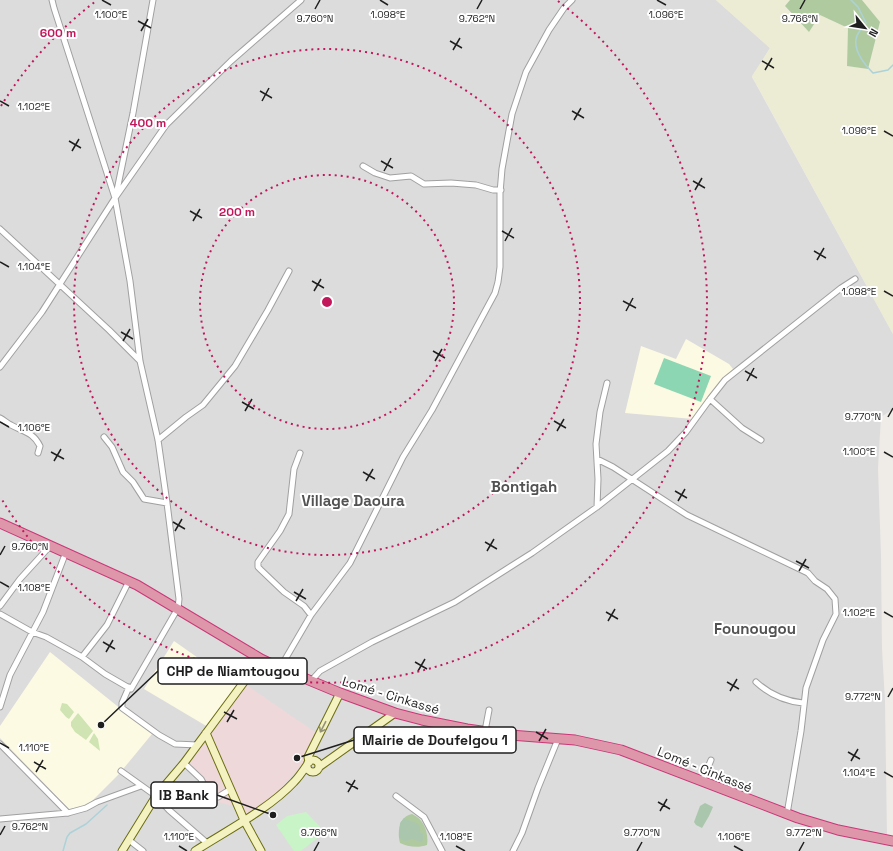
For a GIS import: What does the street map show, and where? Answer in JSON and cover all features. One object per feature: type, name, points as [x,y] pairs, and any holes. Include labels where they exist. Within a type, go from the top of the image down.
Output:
[{"type":"highway","name":"Lomé - Cinkassé","points":[[0,523],[129,581],[280,668],[340,693],[395,713],[446,725],[485,731],[575,740],[621,750],[788,814],[838,830],[893,840]]},
{"type":"main road","points":[[122,851],[156,796],[198,745],[261,658]]},
{"type":"main road","points":[[312,772],[308,770],[308,757],[340,693]]},
{"type":"main road","points":[[294,782],[312,772],[317,771],[319,767],[395,713]]},
{"type":"main road","points":[[206,733],[244,820],[261,851]]},
{"type":"main road","points":[[195,851],[279,796],[294,782],[308,764],[316,761],[319,767]]},
{"type":"street","points":[[0,614],[32,632],[46,636],[82,657],[105,674],[131,689],[178,608],[167,503],[158,440],[140,360],[130,281],[115,198],[52,0]]},
{"type":"street","points":[[115,198],[133,113],[153,0]]},
{"type":"street","points":[[0,368],[42,312],[115,198],[166,125],[231,61],[301,0]]},
{"type":"street","points":[[280,668],[311,615],[350,563],[402,456],[432,410],[495,293],[500,266],[500,190],[502,169],[512,114],[526,72],[564,8],[572,0]]},
{"type":"street","points":[[363,166],[375,173],[390,178],[411,176],[424,184],[451,183],[476,185],[493,190],[500,190]]},
{"type":"street","points":[[0,229],[60,283],[140,360]]},
{"type":"street","points":[[158,440],[186,417],[203,406],[235,366],[289,271]]},
{"type":"street","points":[[311,681],[320,671],[365,646],[455,602],[538,549],[597,507],[668,451],[686,432],[725,380],[841,288],[855,279]]},
{"type":"street","points":[[597,507],[597,430],[607,383]]},
{"type":"street","points":[[710,399],[742,428],[761,440]]},
{"type":"street","points":[[0,418],[10,425],[30,433],[36,438],[40,446],[38,454]]},
{"type":"street","points":[[104,437],[112,447],[123,472],[144,499],[167,503]]},
{"type":"street","points":[[300,453],[294,469],[289,514],[280,531],[258,562],[258,567],[294,601],[304,606],[311,615]]},
{"type":"street","points":[[597,459],[613,467],[687,515],[808,573],[815,581],[827,589],[835,599],[836,614],[823,640],[806,688],[788,814]]},
{"type":"street","points":[[0,606],[20,578],[51,545]]},
{"type":"street","points":[[0,707],[10,675],[43,612],[66,552]]},
{"type":"street","points":[[82,657],[107,626],[129,581]]},
{"type":"street","points":[[756,682],[778,697],[789,701],[803,703]]},
{"type":"street","points":[[129,687],[122,703],[122,708],[159,735],[175,744],[198,745]]},
{"type":"street","points":[[485,731],[489,710]]},
{"type":"street","points":[[513,851],[522,833],[558,739]]},
{"type":"street","points":[[0,744],[68,812]]},
{"type":"street","points":[[702,782],[711,760]]},
{"type":"street","points":[[184,763],[201,779],[210,796],[218,797],[231,789]]},
{"type":"street","points":[[122,771],[156,796],[169,810],[207,843]]},
{"type":"street","points":[[0,819],[68,812],[86,808],[97,802],[141,786]]},
{"type":"street","points":[[396,796],[424,817],[442,851]]},
{"type":"street","points":[[129,840],[143,851]]},
{"type":"shaded area","points":[[0,0],[716,0],[770,48],[752,77],[893,334],[893,409],[881,417],[878,468],[882,649],[885,701],[887,835],[893,837],[893,851],[0,851]]},
{"type":"shaded area","points":[[686,339],[729,364],[733,369],[693,419],[625,413],[641,346],[676,359]]},
{"type":"shaded area","points":[[174,641],[238,686],[208,727],[144,689]]},
{"type":"shaded area","points":[[50,652],[152,734],[119,774],[88,805],[69,809],[0,738],[0,726]]},
{"type":"shaded area","points":[[245,684],[318,734],[308,758],[278,792],[248,816],[241,808],[214,801],[187,767]]},
{"type":"green space","points":[[716,0],[790,0],[785,7],[809,32],[820,15],[848,28],[847,66],[868,69],[880,23],[862,0],[893,0],[893,334],[752,76],[770,48]]},
{"type":"green space","points":[[790,0],[862,0],[880,22],[868,69],[847,66],[848,28],[820,15],[809,32],[785,6]]},
{"type":"green space","points":[[664,358],[711,376],[701,402],[654,384]]},
{"type":"green space","points":[[62,703],[67,704],[74,712],[69,719],[60,710]]},
{"type":"green space","points":[[78,713],[93,731],[86,740],[75,732],[71,726],[71,722]]},
{"type":"green space","points":[[94,733],[98,739],[100,751],[89,742]]},
{"type":"green space","points":[[705,803],[713,807],[702,828],[694,822],[700,806]]},
{"type":"green space","points":[[306,812],[325,832],[301,851],[294,851],[276,825],[287,816]]},
{"type":"green space","points":[[412,814],[420,819],[425,827],[427,845],[413,847],[400,843],[400,825],[404,818]]},
{"type":"green space","points":[[404,818],[420,826],[420,832],[423,834],[423,840],[421,842],[412,839],[405,841],[399,837],[400,823]]},
{"type":"waterway","points":[[851,0],[858,7],[866,23],[856,39],[858,53],[873,73],[888,70],[893,65]]},
{"type":"waterway","points":[[63,851],[67,837],[70,833],[86,824],[107,805]]},
{"type":"place","name":"CHP de Niamtougou","points":[[101,725]]},
{"type":"place","name":"Mairie de Doufelgou 1","points":[[297,758]]},
{"type":"place","name":"IB Bank","points":[[273,815]]},
{"type":"district","name":"Bontigah","points":[[524,487]]},
{"type":"district","name":"Village Daoura","points":[[353,501]]},
{"type":"district","name":"Founougou","points":[[755,629]]}]
